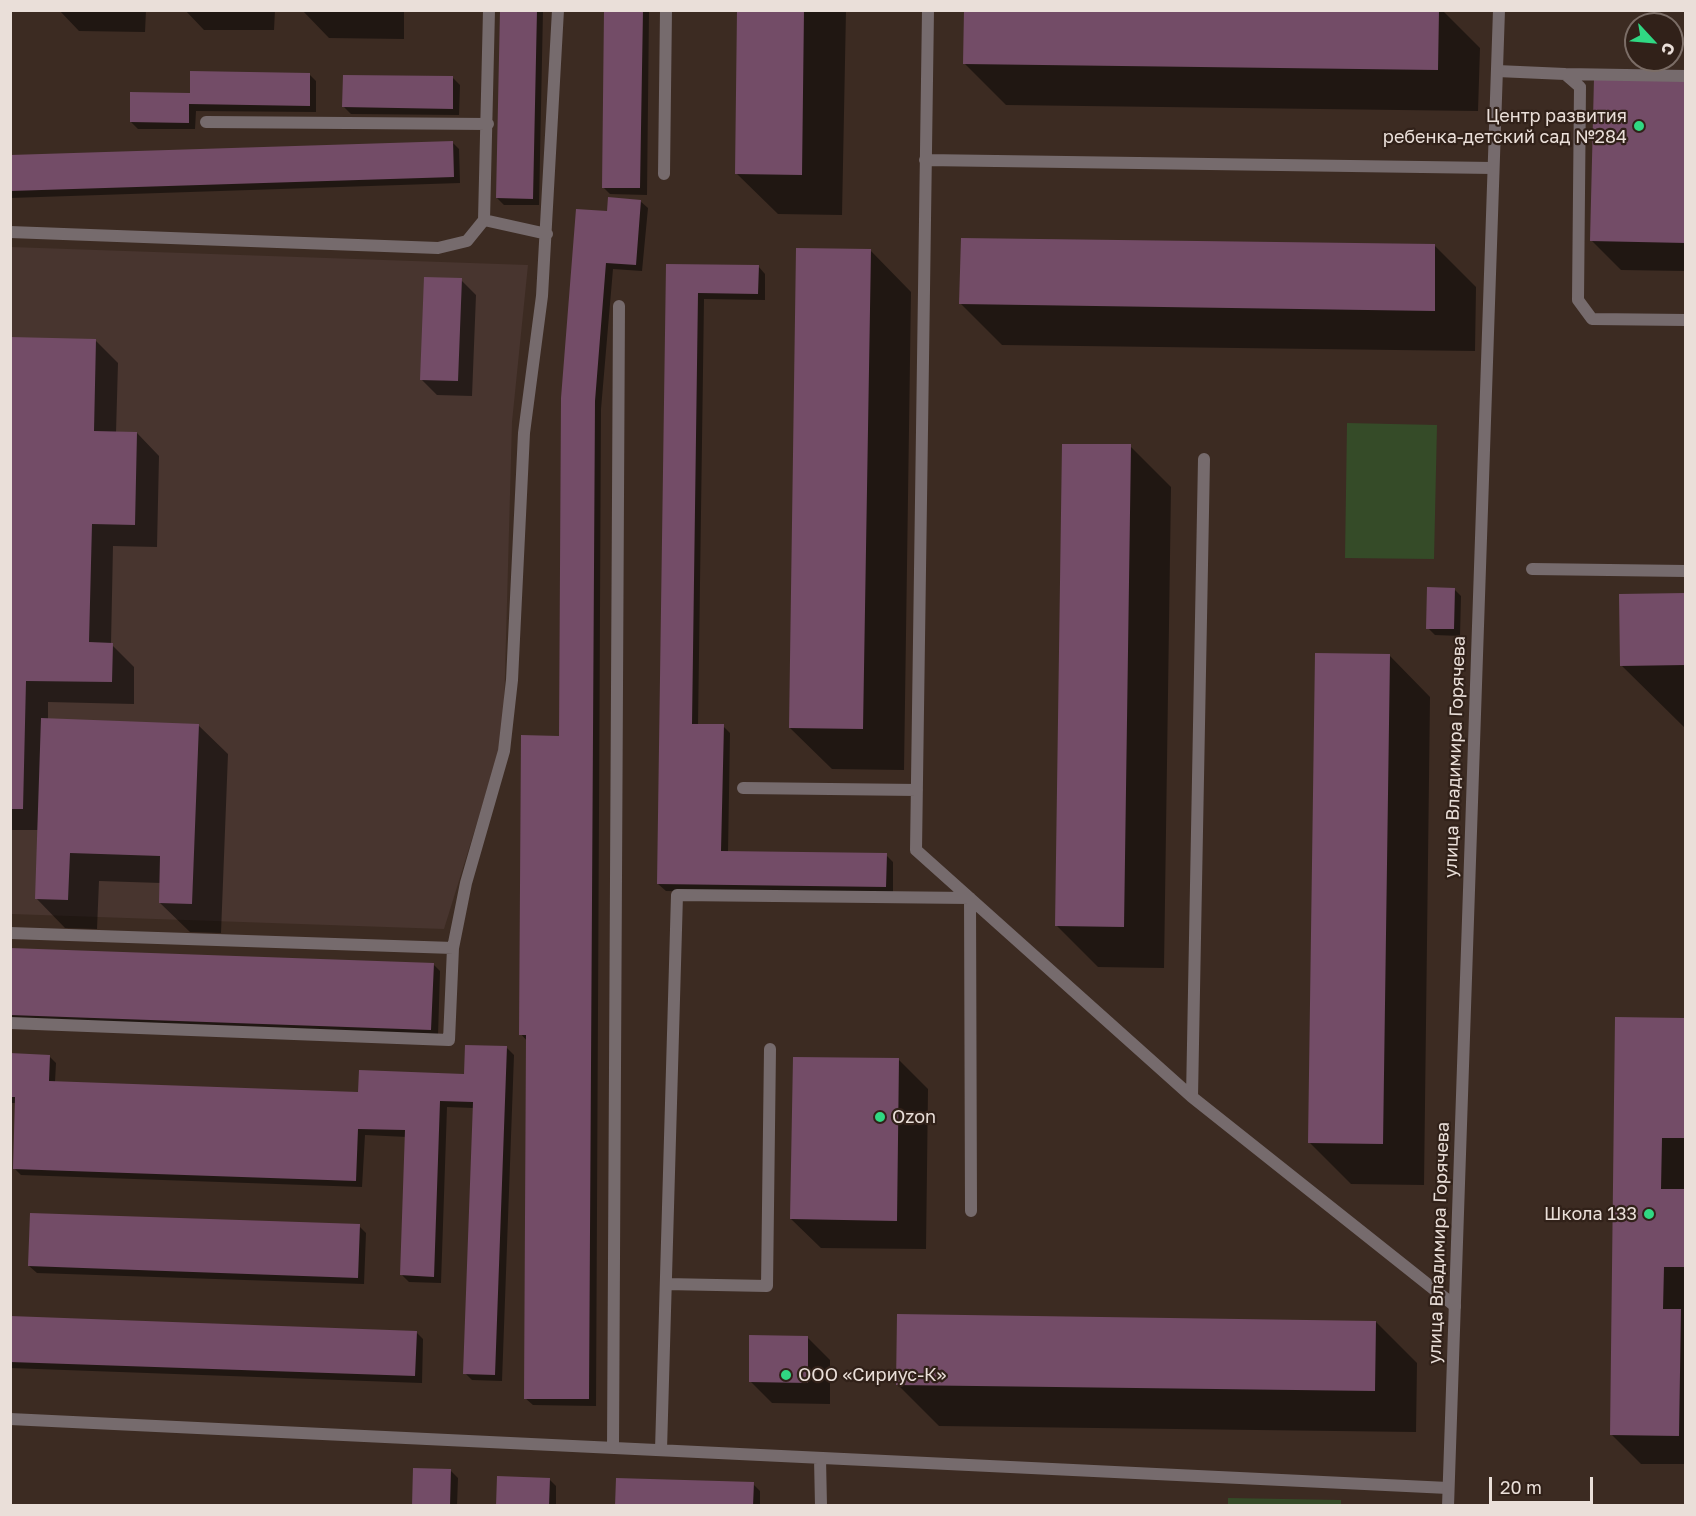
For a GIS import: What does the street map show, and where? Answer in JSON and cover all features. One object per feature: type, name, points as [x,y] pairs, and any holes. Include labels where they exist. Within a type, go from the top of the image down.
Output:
[{"type":"street","points":[[10,232],[438,248],[467,241],[484,220],[489,10]]},
{"type":"street","points":[[10,1023],[449,1041],[453,948],[466,883],[504,751],[512,680],[524,433],[542,296],[547,234],[558,10]]},
{"type":"street","points":[[664,174],[666,10]]},
{"type":"street","points":[[928,10],[916,850],[1192,1097],[1455,1306]]},
{"type":"street","name":"улица Владимира Горячева","points":[[1448,1506],[1499,10]]},
{"type":"street","points":[[1497,72],[1686,76]]},
{"type":"street","points":[[1564,74],[1580,87],[1578,300],[1592,319],[1686,320]]},
{"type":"street","points":[[206,122],[488,124]]},
{"type":"street","points":[[926,160],[1493,168]]},
{"type":"street","points":[[484,220],[547,234]]},
{"type":"street","points":[[613,1448],[619,306]]},
{"type":"street","points":[[1192,1097],[1204,459]]},
{"type":"street","points":[[1532,569],[1686,571]]},
{"type":"street","points":[[743,788],[917,790]]},
{"type":"street","points":[[661,1450],[676,895],[970,898]]},
{"type":"street","points":[[970,898],[971,1211]]},
{"type":"street","points":[[10,933],[453,948]]},
{"type":"street","points":[[666,1284],[767,1286],[771,1049]]},
{"type":"street","points":[[10,1419],[1448,1488]]},
{"type":"street","points":[[820,1458],[821,1506]]},
{"type":"shaded area","points":[[11,247],[528,265],[512,422],[504,711],[498,755],[444,929],[11,914]]},
{"type":"green space","points":[[1347,423],[1437,425],[1434,559],[1345,558]]},
{"type":"green space","points":[[1228,1498],[1341,1500],[1341,1505],[1228,1505]]},
{"type":"building","points":[[500,10],[537,10],[533,199],[496,198]]},
{"type":"building","points":[[604,10],[643,10],[640,188],[602,188]]},
{"type":"building","points":[[737,10],[804,10],[802,175],[735,174]]},
{"type":"building","points":[[964,10],[1439,10],[1438,70],[963,64]]},
{"type":"building","points":[[190,71],[310,73],[310,106],[189,104],[189,123],[130,122],[130,92],[190,93]]},
{"type":"building","points":[[343,75],[453,76],[453,109],[342,107]]},
{"type":"building","name":"Центр развития ребенка-детский сад №284","points":[[1594,78],[1686,80],[1686,243],[1590,241]]},
{"type":"building","points":[[453,141],[454,177],[10,191],[10,155]]},
{"type":"building","points":[[608,197],[641,200],[636,265],[606,263],[595,401],[589,1399],[524,1399],[526,1035],[519,1035],[521,735],[559,736],[561,398],[576,209],[607,211]]},
{"type":"building","points":[[961,238],[1435,244],[1435,311],[959,304]]},
{"type":"building","points":[[796,248],[871,249],[863,729],[789,728]]},
{"type":"building","points":[[666,264],[759,265],[758,294],[698,293],[692,724],[724,724],[721,851],[887,853],[886,887],[657,884]]},
{"type":"building","points":[[424,277],[462,278],[458,381],[420,380]]},
{"type":"building","points":[[10,337],[96,339],[94,431],[137,432],[135,525],[92,524],[89,642],[113,643],[112,682],[26,681],[23,809],[10,809]]},
{"type":"building","points":[[1062,444],[1131,444],[1124,927],[1055,926]]},
{"type":"building","points":[[1427,587],[1455,588],[1454,629],[1426,629]]},
{"type":"building","points":[[1686,593],[1686,665],[1620,666],[1619,594]]},
{"type":"building","points":[[1315,653],[1390,654],[1383,1144],[1308,1143]]},
{"type":"building","points":[[41,718],[199,724],[192,904],[159,903],[160,856],[70,853],[68,900],[35,899]]},
{"type":"building","points":[[10,948],[434,963],[431,1030],[10,1015]]},
{"type":"building","name":"Школа 133","points":[[1615,1017],[1686,1018],[1685,1138],[1662,1138],[1661,1189],[1686,1189],[1686,1267],[1664,1267],[1663,1309],[1681,1309],[1679,1436],[1610,1435]]},
{"type":"building","points":[[465,1045],[507,1046],[495,1375],[463,1374],[473,1102],[440,1101],[434,1277],[400,1275],[405,1130],[358,1129],[356,1181],[13,1169],[15,1097],[10,1097],[10,1053],[50,1055],[49,1081],[358,1092],[359,1070],[464,1074]]},
{"type":"building","points":[[793,1057],[899,1058],[897,1221],[790,1219]]},
{"type":"building","points":[[30,1213],[360,1224],[358,1278],[28,1266]]},
{"type":"building","points":[[897,1314],[1376,1321],[1375,1391],[896,1385]]},
{"type":"building","points":[[10,1316],[417,1331],[415,1376],[10,1362]]},
{"type":"building","points":[[749,1335],[808,1336],[808,1383],[749,1382]]},
{"type":"building","points":[[413,1468],[451,1469],[450,1506],[412,1506]]},
{"type":"building","points":[[497,1476],[550,1478],[549,1506],[496,1506]]},
{"type":"building","points":[[616,1478],[754,1482],[753,1506],[615,1506]]},
{"type":"place","name":"Центр развития ребенка-детский сад №284","points":[[1639,126]]},
{"type":"place","name":"Ozon","points":[[880,1117]]},
{"type":"place","name":"Школа 133","points":[[1649,1214]]},
{"type":"place","name":"ООО «Сириус-К»","points":[[786,1375]]}]
